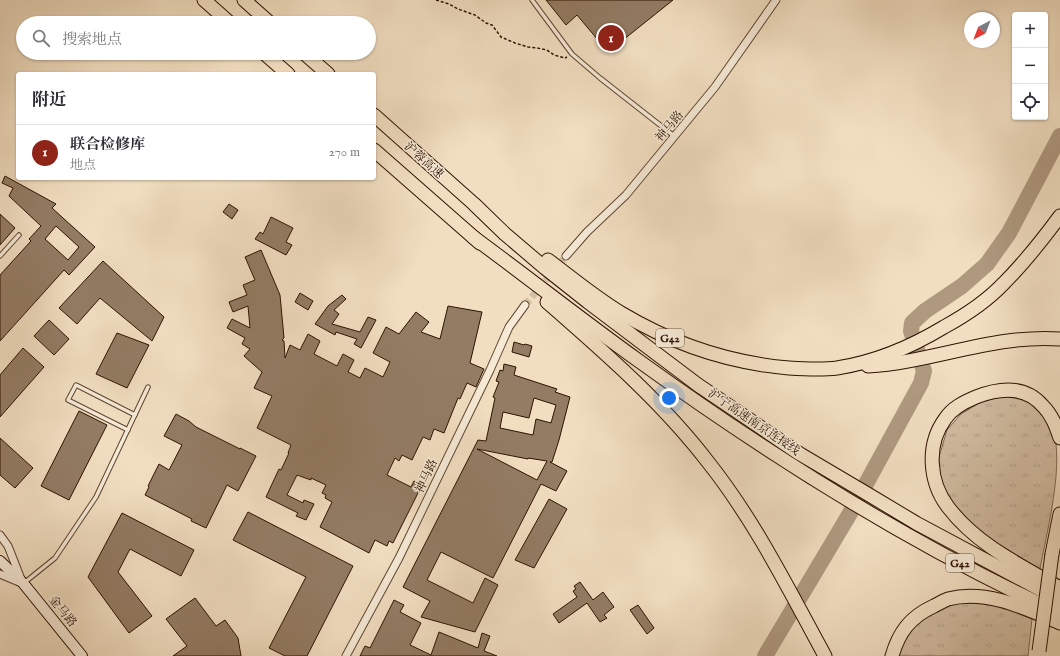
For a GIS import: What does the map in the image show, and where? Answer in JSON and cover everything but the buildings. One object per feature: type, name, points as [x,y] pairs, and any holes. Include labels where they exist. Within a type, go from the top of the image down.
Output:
[{"type":"highway","points":[[204,0],[222,16]]},
{"type":"highway","points":[[244,0],[262,16]]},
{"type":"highway","points":[[272,60],[286,72]]},
{"type":"highway","points":[[312,60],[326,72]]},
{"type":"highway","name":"沪蓉高速","points":[[376,117],[474,204]]},
{"type":"highway","name":"沪蓉高速","points":[[376,152],[473,237]]},
{"type":"highway","name":"G42","points":[[474,204],[512,230],[549,261],[621,313],[660,334],[697,349],[734,360],[776,367],[802,369],[837,368],[876,358],[902,356],[924,339],[971,312],[1004,284],[1037,247],[1060,216]]},
{"type":"highway","name":"沪宁高速南京连接线","points":[[474,204],[505,234],[545,268],[643,344],[698,385],[800,454],[916,523],[1060,600]]},
{"type":"highway","name":"G42","points":[[473,237],[628,375],[674,422],[708,461],[735,498],[788,588],[825,656]]},
{"type":"highway","name":"沪宁高速南京连接线","points":[[473,237],[639,361],[745,434],[846,499],[953,560],[1060,613]]},
{"type":"highway","points":[[902,356],[930,357],[980,346],[1019,340],[1049,338],[1060,339]]},
{"type":"highway","points":[[1060,438],[1052,418],[1043,404],[1027,394],[1015,390],[1001,389],[968,401],[954,409],[945,418],[938,430],[932,462],[934,480],[940,495],[956,516],[974,534],[994,550],[1060,588]]},
{"type":"highway","points":[[1038,654],[1052,554],[1060,514]]},
{"type":"highway","points":[[892,656],[897,641],[906,626],[923,611],[947,599],[984,597],[1026,608],[1060,623]]},
{"type":"main road","name":"金马路","points":[[0,561],[23,583],[82,656]]},
{"type":"street","name":"神马路","points":[[566,256],[587,232],[626,195],[715,87],[776,0]]},
{"type":"street","name":"神马路","points":[[346,656],[399,558],[490,370],[509,327],[525,305]]},
{"type":"street","name":"金马路","points":[[0,535],[8,546],[23,583]]},
{"type":"street","name":"金马路","points":[[0,574],[23,583]]},
{"type":"lane","points":[[532,0],[572,54],[674,136]]},
{"type":"lane","points":[[0,256],[19,235]]},
{"type":"lane","points":[[128,430],[68,400],[76,385],[135,415]]},
{"type":"lane","points":[[23,583],[55,558],[96,497],[148,387]]},
{"type":"path","points":[[436,0],[475,15],[486,23],[492,25],[501,37],[515,43],[528,48],[547,50],[554,55],[565,58],[572,54]]},
{"type":"green space","points":[[1004,396],[1023,400],[1036,408],[1050,425],[1055,438],[1057,459],[1055,490],[1040,569],[972,526],[953,507],[940,479],[939,457],[947,430],[961,414],[981,402]]},
{"type":"green space","points":[[962,600],[985,602],[1007,608],[1032,619],[1028,656],[897,656],[903,639],[913,626],[944,606]]},
{"type":"waterway","points":[[765,656],[849,515],[921,383],[924,371],[911,331],[912,323],[925,311],[962,286],[987,264],[1009,233],[1060,136]]},
{"type":"tunnel","points":[[525,305],[566,256]]},
{"type":"place","name":"联合检修库","points":[[611,38]]}]
